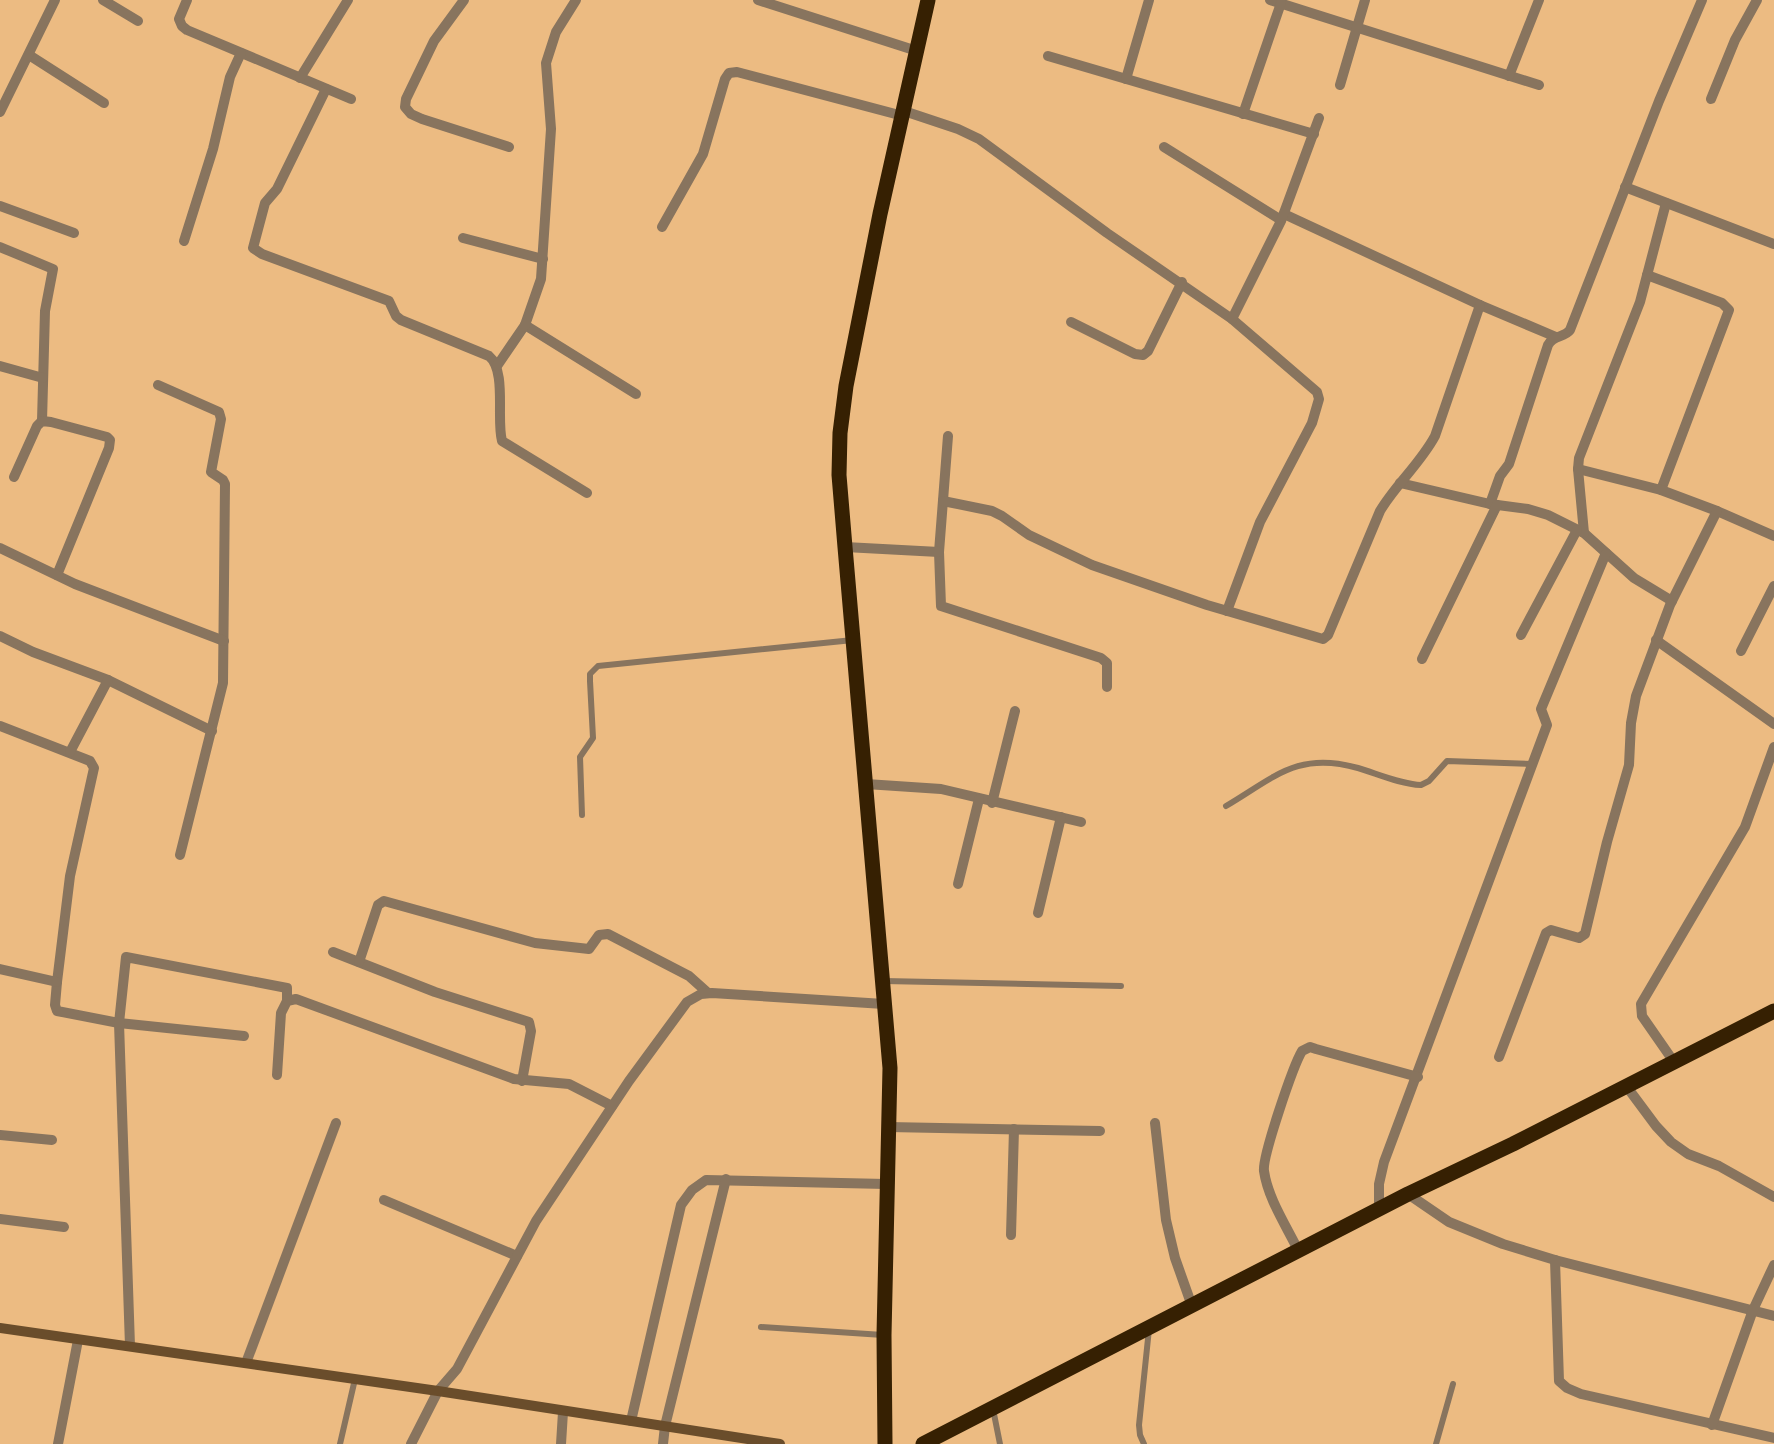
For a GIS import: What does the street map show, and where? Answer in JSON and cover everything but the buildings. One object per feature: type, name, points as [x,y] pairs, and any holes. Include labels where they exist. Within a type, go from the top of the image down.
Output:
[{"type":"highway","points":[[885,1444],[886,1184],[890,1068],[839,475],[840,433],[846,386],[880,214],[904,114],[928,0]]},
{"type":"highway","points":[[923,1444],[1299,1252],[1408,1194],[1627,1087],[1774,1011]]},
{"type":"street","points":[[1,109],[55,0]]},
{"type":"street","points":[[103,0],[138,21]]},
{"type":"street","points":[[187,0],[180,14],[182,26],[351,99]]},
{"type":"street","points":[[300,78],[348,0]]},
{"type":"street","points":[[464,0],[434,40],[406,99],[405,107],[411,114],[422,120],[509,147]]},
{"type":"street","points":[[496,366],[525,325],[540,286],[551,129],[546,63],[554,37],[576,0]]},
{"type":"street","points":[[758,0],[917,51]]},
{"type":"street","points":[[1126,79],[1149,0]]},
{"type":"street","points":[[1270,0],[1539,84]]},
{"type":"street","points":[[1340,85],[1365,0]]},
{"type":"street","points":[[1509,76],[1539,0]]},
{"type":"street","points":[[1422,660],[1493,504],[1500,476],[1509,464],[1548,345],[1556,337],[1570,330],[1625,188],[1702,0]]},
{"type":"street","points":[[1711,99],[1736,40],[1757,0]]},
{"type":"street","points":[[1243,114],[1281,3]]},
{"type":"street","points":[[184,241],[213,149],[230,78],[241,53]]},
{"type":"street","points":[[29,55],[104,103]]},
{"type":"street","points":[[1048,56],[1314,134]]},
{"type":"street","points":[[662,227],[703,154],[725,79],[729,73],[737,72],[904,114],[958,129],[979,139],[1107,233],[1182,282],[1232,319],[1317,392],[1319,399],[1308,433],[1260,522],[1227,611]]},
{"type":"street","points":[[326,89],[276,189],[266,203],[253,248],[262,254],[388,301],[396,316],[401,320],[481,352],[494,360],[502,441],[587,493]]},
{"type":"street","points":[[1232,319],[1282,217],[1319,118]]},
{"type":"street","points":[[1164,147],[1282,217],[1556,337]]},
{"type":"street","points":[[1625,188],[1774,244]]},
{"type":"street","points":[[1521,635],[1580,532],[1579,458],[1640,302],[1666,203]]},
{"type":"street","points":[[0,206],[74,233]]},
{"type":"street","points":[[463,238],[543,259]]},
{"type":"street","points":[[0,247],[48,265],[53,269],[45,311],[42,422]]},
{"type":"street","points":[[1647,275],[1722,302],[1729,310],[1662,490]]},
{"type":"street","points":[[1071,322],[1135,354],[1143,355],[1148,351],[1182,282]]},
{"type":"street","points":[[943,501],[992,512],[1036,539],[1092,565],[1227,611],[1320,639],[1326,637],[1370,529],[1388,496],[1427,450],[1435,436],[1480,305]]},
{"type":"street","points":[[525,325],[636,394]]},
{"type":"street","points":[[0,366],[43,378]]},
{"type":"street","points":[[158,385],[215,409],[221,416],[211,472],[223,480],[225,484],[223,683],[180,855]]},
{"type":"street","points":[[14,477],[37,426],[42,422],[51,422],[107,437],[110,440],[109,448],[57,575]]},
{"type":"street","points":[[948,436],[939,552],[940,601],[943,608],[1101,658],[1107,663],[1107,686]]},
{"type":"street","points":[[1578,469],[1662,490],[1774,536]]},
{"type":"street","points":[[1400,483],[1538,512],[1580,532],[1634,578],[1672,601]]},
{"type":"street","points":[[1499,1057],[1546,933],[1554,931],[1579,938],[1585,934],[1607,842],[1629,765],[1631,724],[1636,696],[1672,601],[1717,511]]},
{"type":"street","points":[[845,547],[939,552]]},
{"type":"street","points":[[0,548],[57,575],[224,641]]},
{"type":"street","points":[[1378,1210],[1379,1184],[1382,1169],[1547,725],[1541,708],[1606,553]]},
{"type":"street","points":[[1742,651],[1774,586]]},
{"type":"street","points":[[0,636],[33,652],[108,680],[212,731]]},
{"type":"street","points":[[1656,640],[1774,724]]},
{"type":"street","points":[[70,752],[108,680]]},
{"type":"street","points":[[992,803],[1015,711]]},
{"type":"street","points":[[0,726],[90,761],[94,773],[70,876],[55,1006],[59,1013],[120,1023],[244,1036]]},
{"type":"street","points":[[1674,1062],[1640,1013],[1641,1004],[1745,827],[1774,748]]},
{"type":"street","points":[[866,784],[921,786],[1081,822]]},
{"type":"street","points":[[958,884],[979,799]]},
{"type":"street","points":[[1038,913],[1061,817]]},
{"type":"street","points":[[359,962],[378,905],[384,901],[502,936],[553,946],[589,949],[600,935],[608,934],[689,976],[708,993]]},
{"type":"street","points":[[333,952],[435,992],[528,1022],[531,1031],[522,1081]]},
{"type":"street","points":[[130,1346],[120,1023],[126,957],[287,988],[287,1001],[281,1012],[277,1075]]},
{"type":"street","points":[[0,969],[57,982]]},
{"type":"street","points":[[411,1444],[438,1391],[457,1369],[536,1221],[612,1106],[679,1011],[694,997],[708,993],[884,1004]]},
{"type":"street","points":[[287,1001],[302,1000],[522,1081],[569,1084],[612,1106]]},
{"type":"street","points":[[1299,1252],[1267,1185],[1263,1170],[1270,1137],[1302,1051],[1310,1048],[1316,1049],[1418,1076]]},
{"type":"street","points":[[1627,1087],[1656,1126],[1671,1142],[1688,1154],[1719,1166],[1774,1197]]},
{"type":"street","points":[[246,1363],[336,1123]]},
{"type":"street","points":[[1155,1123],[1166,1220],[1175,1258],[1192,1306]]},
{"type":"street","points":[[888,1127],[1100,1131]]},
{"type":"street","points":[[1011,1235],[1014,1129]]},
{"type":"street","points":[[0,1135],[52,1140]]},
{"type":"street","points":[[631,1420],[680,1205],[692,1190],[706,1180],[886,1184]]},
{"type":"street","points":[[662,1444],[726,1180]]},
{"type":"street","points":[[1408,1194],[1449,1222],[1503,1244],[1555,1260],[1774,1316]]},
{"type":"street","points":[[384,1200],[517,1256]]},
{"type":"street","points":[[0,1219],[64,1226]]},
{"type":"street","points":[[1555,1260],[1558,1381],[1567,1388],[1581,1394],[1774,1438]]},
{"type":"street","points":[[1712,1425],[1753,1310],[1774,1265]]},
{"type":"street","points":[[0,1328],[438,1391],[778,1444]]},
{"type":"street","points":[[58,1444],[78,1340]]},
{"type":"street","points":[[561,1444],[564,1412]]},
{"type":"lane","points":[[582,815],[580,757],[593,738],[590,674],[598,666],[853,640]]},
{"type":"lane","points":[[1226,806],[1290,768],[1307,762],[1347,765],[1421,785],[1429,781],[1447,761],[1532,764]]},
{"type":"lane","points":[[882,981],[1121,986]]},
{"type":"lane","points":[[761,1327],[884,1335]]},
{"type":"lane","points":[[1144,1444],[1140,1435],[1139,1425],[1149,1329]]},
{"type":"lane","points":[[340,1444],[355,1379]]},
{"type":"lane","points":[[1436,1444],[1453,1384]]},
{"type":"lane","points":[[993,1408],[1000,1444]]}]
